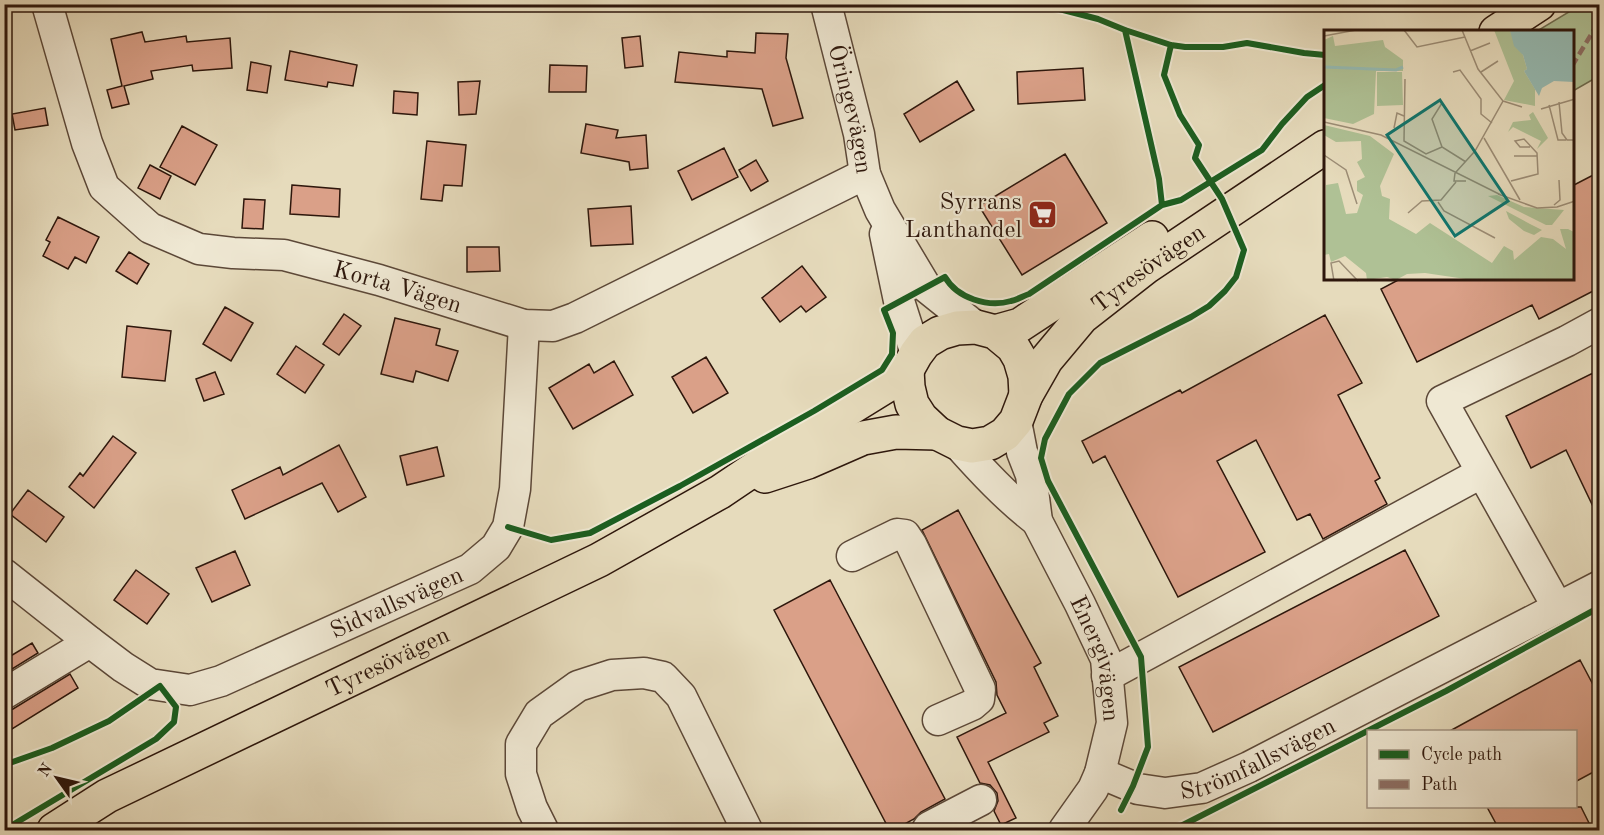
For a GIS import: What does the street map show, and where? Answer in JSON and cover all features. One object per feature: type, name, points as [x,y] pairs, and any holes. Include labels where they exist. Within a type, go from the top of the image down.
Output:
[{"type":"main road","points":[[1499,30],[1539,4]]},
{"type":"main road","name":"Tyresövägen","points":[[54,831],[107,796],[599,560],[720,492],[886,386],[911,362],[926,342],[940,333],[957,328],[985,330],[1020,325],[1324,128]]},
{"type":"main road","name":"Tyresövägen","points":[[720,492],[808,462],[863,438],[896,432],[947,438],[972,446],[990,443],[1005,434],[1046,360],[1082,317],[1146,267],[1324,148]]},
{"type":"main road","points":[[985,330],[1013,347],[1020,359],[1025,376],[1021,408]]},
{"type":"main road","points":[[911,362],[908,387],[912,404],[921,418],[947,438]]},
{"type":"street","name":"Korta Vägen","points":[[47,4],[87,143],[104,187],[150,228],[199,249],[284,255],[380,280],[524,325],[553,326],[575,318],[865,174]]},
{"type":"street","name":"Öringevägen","points":[[826,4],[859,134],[865,174],[880,210],[926,287],[985,330]]},
{"type":"street","name":"Öringevägen","points":[[880,210],[911,362]]},
{"type":"street","points":[[1558,608],[1442,401],[1599,323]]},
{"type":"street","name":"Sidvallsvägen","points":[[4,574],[123,667],[150,684],[190,690],[221,681],[470,569],[496,547],[508,527],[515,489],[524,325]]},
{"type":"street","name":"Energivägen","points":[[1021,408],[1022,452],[1030,475],[1037,521],[1106,659],[1112,723],[1100,773],[1089,795],[1064,831]]},
{"type":"street","name":"Energivägen","points":[[947,438],[1022,510],[1037,521]]},
{"type":"street","points":[[1107,676],[1481,473]]},
{"type":"street","points":[[852,556],[897,534],[905,535],[911,544],[980,689],[979,699],[972,705],[938,720]]},
{"type":"street","name":"Strömfallsvägen","points":[[1100,773],[1138,789],[1165,793],[1202,788],[1249,767],[1599,586]]},
{"type":"street","points":[[4,694],[90,642]]},
{"type":"street","points":[[543,831],[532,808],[521,774],[521,744],[539,714],[578,686],[612,675],[644,674],[663,677],[681,696],[747,831]]},
{"type":"street","points":[[927,831],[930,827],[981,800]]},
{"type":"green space","points":[[1582,4],[1599,5],[1599,76],[1574,90],[1574,30],[1539,30]]},
{"type":"building","points":[[142,32],[145,42],[186,36],[187,42],[230,38],[232,68],[193,71],[192,65],[151,71],[153,79],[124,86],[129,104],[112,108],[107,90],[122,86],[111,39]]},
{"type":"building","points":[[756,33],[788,34],[786,58],[803,118],[773,126],[762,89],[675,82],[679,52],[727,57],[727,51],[755,53]]},
{"type":"building","points":[[640,36],[643,66],[625,68],[622,38]]},
{"type":"building","points":[[290,51],[357,65],[353,86],[328,82],[327,87],[285,80]]},
{"type":"building","points":[[251,62],[271,66],[267,93],[247,90]]},
{"type":"building","points":[[550,65],[587,66],[586,92],[549,92]]},
{"type":"building","points":[[1083,68],[1085,100],[1018,104],[1017,72]]},
{"type":"building","points":[[480,81],[476,114],[459,115],[458,82]]},
{"type":"building","points":[[957,81],[974,110],[920,142],[904,114]]},
{"type":"building","points":[[394,91],[418,93],[417,115],[393,113]]},
{"type":"building","points":[[45,108],[48,125],[15,130],[12,114]]},
{"type":"building","points":[[586,124],[618,130],[616,138],[646,135],[648,168],[630,170],[629,162],[581,153]]},
{"type":"building","points":[[182,126],[217,145],[195,185],[160,167]]},
{"type":"building","points":[[427,141],[466,145],[462,186],[444,185],[442,201],[421,199]]},
{"type":"building","points":[[724,148],[738,177],[692,200],[678,171]]},
{"type":"building","name":"Syrrans Lanthandel","points":[[1065,154],[1107,223],[1022,275],[979,206]]},
{"type":"building","points":[[756,160],[768,181],[751,191],[739,170]]},
{"type":"building","points":[[150,165],[171,176],[160,199],[138,188]]},
{"type":"building","points":[[1599,172],[1599,288],[1539,319],[1532,305],[1417,362],[1381,289],[1398,280],[1574,280],[1574,185]]},
{"type":"building","points":[[292,185],[340,189],[339,217],[290,214]]},
{"type":"building","points":[[244,199],[265,200],[263,229],[242,228]]},
{"type":"building","points":[[631,206],[633,244],[591,246],[588,209]]},
{"type":"building","points":[[58,217],[99,237],[86,263],[75,257],[68,269],[43,256],[50,242],[46,240]]},
{"type":"building","points":[[467,247],[499,247],[500,271],[467,272]]},
{"type":"building","points":[[129,252],[149,264],[137,284],[116,271]]},
{"type":"building","points":[[802,266],[826,297],[806,312],[801,306],[780,322],[762,298]]},
{"type":"building","points":[[225,307],[253,323],[231,361],[203,344]]},
{"type":"building","points":[[344,314],[361,326],[339,355],[323,344]]},
{"type":"building","points":[[1325,315],[1362,383],[1338,395],[1380,478],[1375,481],[1387,504],[1323,539],[1310,514],[1297,520],[1256,440],[1217,461],[1265,552],[1178,597],[1105,456],[1093,463],[1082,441],[1180,390],[1182,393]]},
{"type":"building","points":[[395,318],[440,329],[436,345],[458,351],[448,381],[416,371],[413,382],[381,374]]},
{"type":"building","points":[[127,326],[171,331],[165,381],[122,377]]},
{"type":"building","points":[[296,346],[324,365],[305,393],[277,374]]},
{"type":"building","points":[[706,357],[728,393],[693,413],[672,377]]},
{"type":"building","points":[[614,361],[633,395],[573,429],[549,388],[589,364],[594,373]]},
{"type":"building","points":[[215,372],[224,394],[204,401],[196,379]]},
{"type":"building","points":[[1593,373],[1599,386],[1599,519],[1566,450],[1531,468],[1506,416]]},
{"type":"building","points":[[113,436],[136,453],[94,508],[69,487],[80,473],[83,476]]},
{"type":"building","points":[[339,445],[366,497],[338,512],[322,483],[245,519],[232,490],[280,467],[283,475]]},
{"type":"building","points":[[437,447],[444,476],[407,485],[400,456]]},
{"type":"building","points":[[28,490],[64,517],[46,542],[10,514]]},
{"type":"building","points":[[958,510],[1041,663],[1034,667],[1058,716],[1044,723],[1049,732],[988,762],[1016,818],[1001,825],[994,811],[998,801],[997,793],[990,785],[980,783],[957,737],[1006,713],[997,695],[996,682],[922,530]]},
{"type":"building","points":[[1405,550],[1439,616],[1213,732],[1179,667]]},
{"type":"building","points":[[235,551],[250,585],[212,602],[196,568]]},
{"type":"building","points":[[136,570],[169,594],[147,624],[114,600]]},
{"type":"building","points":[[830,580],[945,799],[892,831],[774,610]]},
{"type":"building","points":[[32,643],[38,653],[4,674],[4,660]]},
{"type":"building","points":[[1580,660],[1599,696],[1599,769],[1577,781],[1577,730],[1452,730]]},
{"type":"building","points":[[70,674],[78,688],[4,734],[4,711],[13,709]]},
{"type":"building","points":[[1581,807],[1593,831],[1500,831],[1488,808]]},
{"type":"marked path","points":[[1574,63],[1600,20]]},
{"type":"cycle path","points":[[1040,4],[1098,19],[1171,45],[1223,47],[1247,43],[1324,55]]},
{"type":"cycle path","points":[[1125,30],[1159,179],[1162,205]]},
{"type":"cycle path","points":[[1121,810],[1148,747],[1141,657],[1048,481],[1041,458],[1045,439],[1069,394],[1100,363],[1209,306],[1236,277],[1244,250],[1222,199],[1195,158],[1199,145],[1180,115],[1164,75],[1171,45]]},
{"type":"cycle path","points":[[508,527],[551,540],[590,533],[680,486],[882,370],[892,354],[893,333],[884,310],[945,277],[957,291],[983,302],[1002,303],[1029,294],[1162,205],[1181,200],[1262,150],[1307,97],[1324,86]]},
{"type":"cycle path","points":[[1369,730],[1600,607]]},
{"type":"cycle path","points":[[4,765],[52,748],[109,721],[160,686],[176,707],[174,722],[156,739],[4,830]]},
{"type":"cycle path","points":[[1173,830],[1367,731]]},
{"type":"place","name":"Syrrans Lanthandel","points":[[1043,215]]}]
